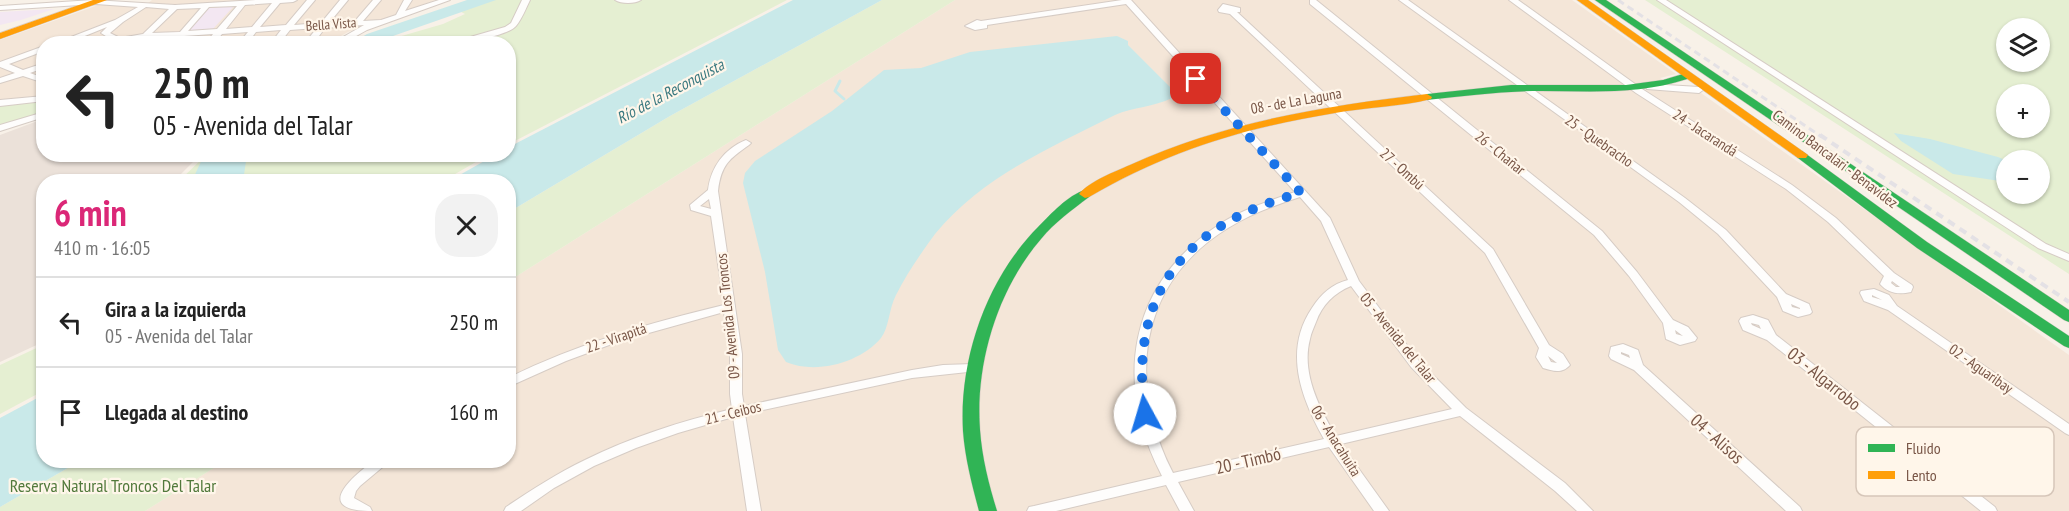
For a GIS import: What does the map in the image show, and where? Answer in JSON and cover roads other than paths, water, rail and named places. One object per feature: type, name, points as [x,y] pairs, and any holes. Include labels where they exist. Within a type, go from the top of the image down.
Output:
[{"type":"main road","name":"Camino Bancalari - Benavídez","points":[[1582,0],[1753,118],[1907,234],[2069,343]]},
{"type":"main road","name":"Camino Bancalari - Benavídez","points":[[1600,0],[2069,319]]},
{"type":"main road","points":[[0,34],[92,2]]},
{"type":"main road","points":[[1632,35],[1699,90],[1753,118]]},
{"type":"main road","name":"08 - de La Laguna","points":[[988,511],[975,460],[970,423],[973,368],[992,309],[1006,277],[1031,243],[1059,214],[1096,185],[1143,160],[1186,143],[1239,128],[1428,96],[1524,88],[1673,83],[1683,77]]},
{"type":"main road","points":[[1841,163],[1944,235],[1950,242],[1945,246],[1934,245],[1907,234]]},
{"type":"main road","points":[[1983,285],[1962,266],[1963,260],[1987,264],[2069,319]]},
{"type":"street","points":[[77,36],[120,20],[154,0]]},
{"type":"street","points":[[0,8],[60,2],[175,7],[293,0]]},
{"type":"street","points":[[281,36],[311,0]]},
{"type":"street","points":[[314,36],[344,0]]},
{"type":"street","points":[[358,22],[377,0]]},
{"type":"street","points":[[399,16],[408,0]]},
{"type":"street","points":[[352,36],[382,22],[446,0]]},
{"type":"street","points":[[481,36],[508,29],[514,24],[526,0]]},
{"type":"street","points":[[619,0],[638,0]]},
{"type":"street","name":"25 - Quebracho","points":[[1403,0],[1707,219],[1737,246],[1782,296]]},
{"type":"street","name":"24 - Jacarandá","points":[[1513,0],[1632,86],[1789,187],[1840,227],[1890,275]]},
{"type":"street","points":[[1661,0],[2042,246],[2069,258]]},
{"type":"street","points":[[249,36],[278,1]]},
{"type":"street","points":[[982,23],[1127,1]]},
{"type":"street","name":"05 - Avenida del Talar","points":[[1127,1],[1239,128],[1329,225],[1354,282],[1414,364],[1462,411],[1586,511]]},
{"type":"street","name":"26 - Chañar","points":[[1312,1],[1598,233],[1633,273],[1669,323]]},
{"type":"street","points":[[216,36],[243,3]]},
{"type":"street","points":[[182,34],[207,5]]},
{"type":"street","points":[[145,36],[175,7]]},
{"type":"street","name":"27 - Ombú","points":[[1232,12],[1489,250],[1545,348]]},
{"type":"street","points":[[105,33],[120,20]]},
{"type":"street","name":"Bella Vista","points":[[145,36],[382,22]]},
{"type":"street","points":[[94,29],[110,36]]},
{"type":"street","points":[[0,64],[36,51]]},
{"type":"street","points":[[0,64],[36,77]]},
{"type":"street","points":[[0,81],[36,68]]},
{"type":"street","name":"08 - de La Laguna","points":[[1632,86],[1699,90]]},
{"type":"street","points":[[0,103],[36,99]]},
{"type":"street","points":[[0,128],[36,117]]},
{"type":"street","points":[[717,214],[695,208],[698,201],[713,191],[715,171],[746,143]]},
{"type":"street","name":"09 - Avenida Los Troncos","points":[[713,191],[736,354],[740,411],[754,511]]},
{"type":"street","points":[[1187,511],[1149,433],[1141,380],[1141,359],[1149,313],[1160,289],[1188,252],[1211,233],[1252,209],[1301,193]]},
{"type":"street","name":"06 - Anacahuita","points":[[1354,282],[1342,285],[1317,307],[1304,336],[1306,384],[1311,402],[1332,441],[1382,511]]},
{"type":"street","name":"22 - Virapitá","points":[[516,379],[616,337],[729,307]]},
{"type":"street","name":"02 - Aguaribay","points":[[1892,308],[2069,430]]},
{"type":"street","name":"03 - Algarrobo","points":[[1771,337],[1884,427]]},
{"type":"street","name":"04 - Alisos","points":[[1638,367],[1795,511]]},
{"type":"street","name":"21 - Ceibos","points":[[511,511],[570,472],[603,455],[651,436],[740,411],[942,369],[973,368]]},
{"type":"street","name":"20 - Timbó","points":[[1034,511],[1462,411]]},
{"type":"street","points":[[365,511],[347,500],[347,494],[355,483],[375,468]]},
{"type":"street","name":"03 - Algarrobo","points":[[1971,496],[1990,511]]},
{"type":"water","points":[[467,0],[496,0],[393,36],[364,36]]},
{"type":"water","name":"Río de la Reconquista","points":[[793,0],[882,0],[670,116],[516,208],[516,174],[461,174],[483,162],[516,162],[516,143]]},
{"type":"water","points":[[1117,36],[1128,41],[1128,45],[1173,90],[1172,98],[1115,115],[1019,165],[974,196],[935,234],[924,249],[896,295],[884,334],[862,354],[838,364],[824,366],[798,366],[786,362],[778,350],[765,272],[743,183],[745,173],[755,161],[832,111],[884,70],[921,68],[970,52]]},
{"type":"water","points":[[1894,133],[1930,139],[1996,156],[1996,180],[1953,174],[1901,141]]},
{"type":"water","points":[[201,162],[246,162],[244,174],[195,174]]},
{"type":"water","points":[[36,399],[36,468],[68,468],[0,507],[0,418]]},
{"type":"waterway","points":[[840,81],[835,91],[844,99]]},
{"type":"railway","points":[[1618,0],[1822,137]]},
{"type":"railway","points":[[1820,135],[2069,302]]},
{"type":"park label","name":"Reserva Natural Troncos Del Talar","points":[[113,486]]}]
